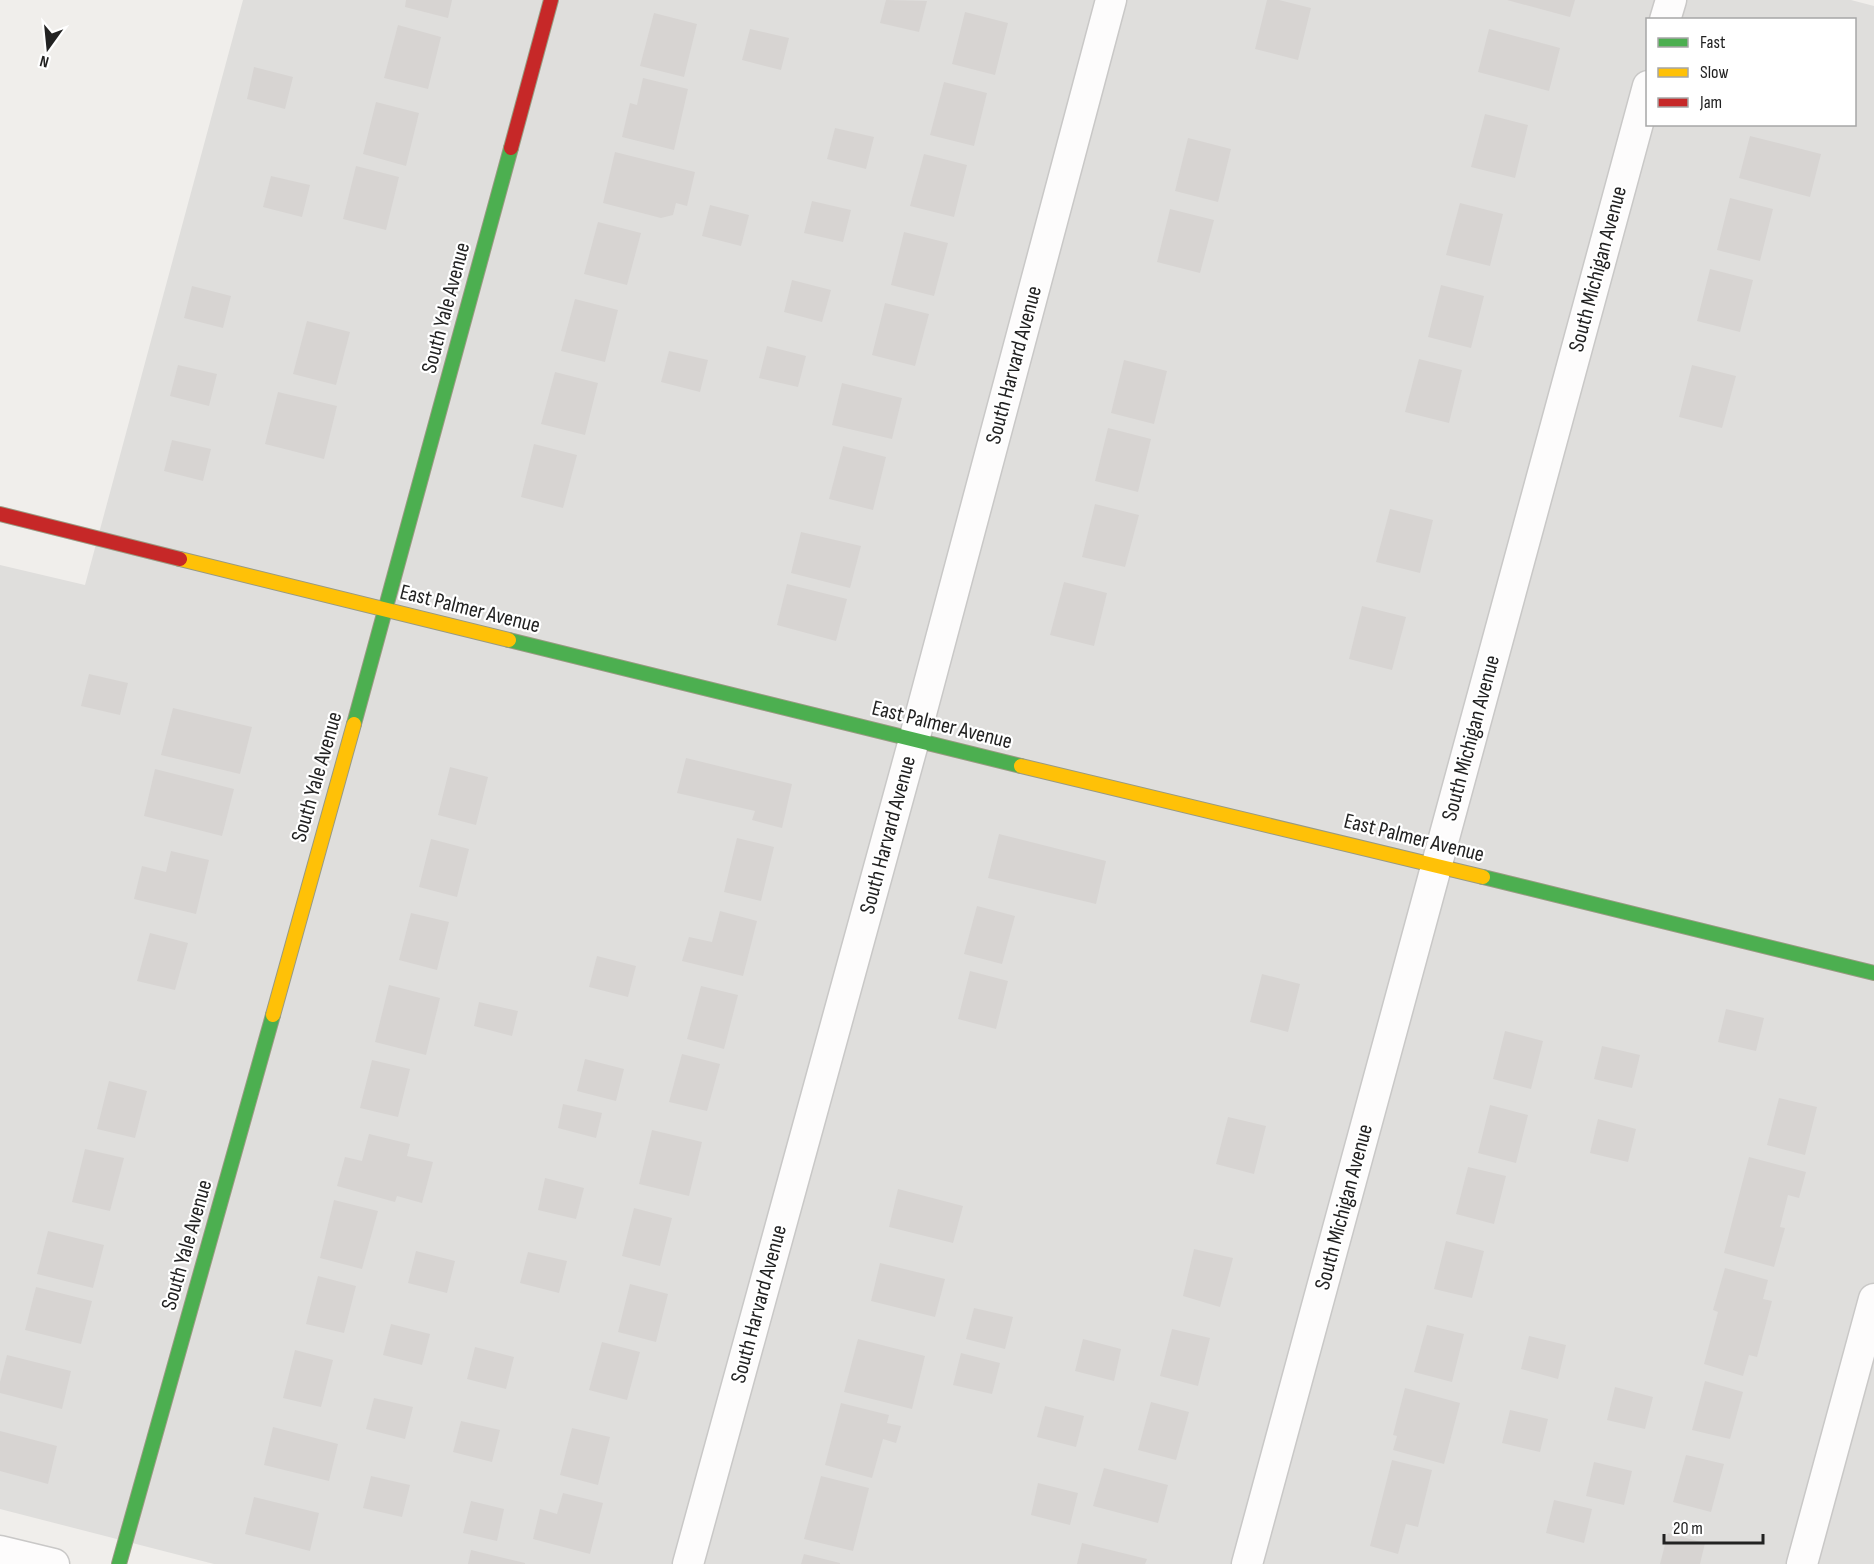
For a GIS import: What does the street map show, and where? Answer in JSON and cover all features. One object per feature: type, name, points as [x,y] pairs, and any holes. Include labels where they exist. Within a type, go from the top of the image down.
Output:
[{"type":"street","name":"South Yale Avenue","points":[[119,1564],[386,610],[551,0]]},
{"type":"street","name":"South Harvard Avenue","points":[[688,1564],[915,740],[1111,0]]},
{"type":"street","points":[[1666,18],[1671,0]]},
{"type":"street","name":"South Michigan Avenue","points":[[1247,1564],[1646,90]]},
{"type":"street","name":"East Palmer Avenue","points":[[0,514],[915,740],[1874,973]]},
{"type":"street","points":[[1802,1564],[1874,1299]]},
{"type":"street","points":[[0,1551],[54,1564]]},
{"type":"shaded area","points":[[243,0],[1851,0],[1874,6],[1874,1564],[214,1564],[0,1509],[0,565],[85,585]]},
{"type":"building","points":[[406,0],[452,0],[448,18],[405,7]]},
{"type":"building","points":[[886,0],[927,1],[919,32],[880,23]]},
{"type":"building","points":[[1267,0],[1279,0],[1311,8],[1298,60],[1255,49]]},
{"type":"building","points":[[1507,0],[1575,0],[1570,17]]},
{"type":"building","points":[[965,12],[1008,23],[995,75],[952,64]]},
{"type":"building","points":[[654,13],[697,24],[684,77],[640,66]]},
{"type":"building","points":[[398,25],[441,37],[428,89],[384,78]]},
{"type":"building","points":[[750,29],[789,38],[781,70],[742,60]]},
{"type":"building","points":[[1489,29],[1560,48],[1549,91],[1478,72]]},
{"type":"building","points":[[254,67],[293,77],[285,109],[247,99]]},
{"type":"building","points":[[643,78],[688,89],[674,150],[622,137],[630,103],[637,105]]},
{"type":"building","points":[[944,82],[987,93],[974,146],[930,135]]},
{"type":"building","points":[[376,102],[419,113],[406,166],[363,154]]},
{"type":"building","points":[[1485,114],[1528,125],[1515,178],[1471,167]]},
{"type":"building","points":[[835,128],[874,137],[866,169],[827,159]]},
{"type":"building","points":[[1750,136],[1821,154],[1810,197],[1739,178]]},
{"type":"building","points":[[1188,138],[1231,149],[1218,202],[1175,191]]},
{"type":"building","points":[[615,152],[695,172],[687,206],[676,203],[673,215],[661,218],[603,203]]},
{"type":"building","points":[[924,154],[967,165],[954,217],[910,206]]},
{"type":"building","points":[[356,166],[399,177],[386,230],[343,219]]},
{"type":"building","points":[[271,176],[310,185],[302,217],[263,207]]},
{"type":"building","points":[[1730,198],[1773,209],[1760,261],[1717,250]]},
{"type":"building","points":[[812,201],[851,210],[843,242],[804,233]]},
{"type":"building","points":[[1460,203],[1503,214],[1490,266],[1446,255]]},
{"type":"building","points":[[710,205],[749,215],[741,246],[702,236]]},
{"type":"building","points":[[1170,209],[1214,220],[1200,273],[1157,262]]},
{"type":"building","points":[[598,222],[641,233],[627,285],[584,274]]},
{"type":"building","points":[[904,232],[948,243],[934,296],[891,285]]},
{"type":"building","points":[[1710,269],[1753,280],[1740,332],[1697,321]]},
{"type":"building","points":[[792,280],[831,290],[822,322],[784,312]]},
{"type":"building","points":[[1441,285],[1484,296],[1471,348],[1428,337]]},
{"type":"building","points":[[192,286],[231,296],[223,328],[184,318]]},
{"type":"building","points":[[575,299],[618,310],[605,362],[561,351]]},
{"type":"building","points":[[885,303],[929,314],[915,366],[872,355]]},
{"type":"building","points":[[307,321],[350,332],[336,385],[293,374]]},
{"type":"building","points":[[767,346],[806,356],[798,387],[759,378]]},
{"type":"building","points":[[669,351],[708,360],[700,392],[661,382]]},
{"type":"building","points":[[1419,359],[1462,370],[1449,423],[1405,412]]},
{"type":"building","points":[[1124,360],[1167,371],[1154,424],[1111,413]]},
{"type":"building","points":[[178,365],[217,374],[209,406],[170,396]]},
{"type":"building","points":[[1692,365],[1736,376],[1722,428],[1679,417]]},
{"type":"building","points":[[555,372],[598,383],[585,435],[541,424]]},
{"type":"building","points":[[842,383],[902,398],[892,439],[832,425]]},
{"type":"building","points":[[278,392],[337,406],[324,459],[265,444]]},
{"type":"building","points":[[1108,428],[1151,439],[1138,492],[1095,481]]},
{"type":"building","points":[[172,440],[211,449],[203,481],[164,471]]},
{"type":"building","points":[[534,444],[577,455],[563,508],[521,497]]},
{"type":"building","points":[[843,446],[886,457],[873,510],[829,499]]},
{"type":"building","points":[[1095,504],[1139,515],[1125,567],[1082,557]]},
{"type":"building","points":[[1390,509],[1433,520],[1420,573],[1376,562]]},
{"type":"building","points":[[801,532],[861,546],[850,588],[791,573]]},
{"type":"building","points":[[1064,582],[1107,593],[1094,646],[1050,635]]},
{"type":"building","points":[[787,584],[847,599],[836,641],[777,625]]},
{"type":"building","points":[[1362,606],[1406,617],[1392,670],[1349,659]]},
{"type":"building","points":[[89,674],[128,683],[120,715],[81,706]]},
{"type":"building","points":[[173,708],[252,727],[240,774],[161,755]]},
{"type":"building","points":[[686,758],[792,784],[782,828],[752,820],[755,811],[677,793]]},
{"type":"building","points":[[450,767],[488,777],[476,825],[438,815]]},
{"type":"building","points":[[155,769],[234,789],[222,836],[144,816]]},
{"type":"building","points":[[999,834],[1106,861],[1096,904],[988,878]]},
{"type":"building","points":[[737,838],[774,847],[761,901],[724,892]]},
{"type":"building","points":[[431,839],[469,849],[457,897],[419,887]]},
{"type":"building","points":[[171,851],[209,860],[196,914],[134,899],[142,866],[166,872]]},
{"type":"building","points":[[977,906],[1015,916],[1002,964],[964,954]]},
{"type":"building","points":[[720,911],[757,921],[743,976],[682,961],[689,937],[712,942]]},
{"type":"building","points":[[411,913],[449,922],[437,970],[399,960]]},
{"type":"building","points":[[150,933],[188,943],[175,990],[137,981]]},
{"type":"building","points":[[597,956],[636,966],[628,997],[589,987]]},
{"type":"building","points":[[970,971],[1008,981],[996,1029],[958,1019]]},
{"type":"building","points":[[1262,974],[1300,984],[1288,1032],[1250,1022]]},
{"type":"building","points":[[389,985],[440,998],[426,1055],[375,1042]]},
{"type":"building","points":[[701,986],[738,995],[724,1049],[687,1039]]},
{"type":"building","points":[[479,1002],[518,1011],[512,1036],[474,1026]]},
{"type":"building","points":[[1726,1009],[1764,1018],[1756,1051],[1718,1042]]},
{"type":"building","points":[[1505,1031],[1543,1041],[1531,1089],[1493,1079]]},
{"type":"building","points":[[1602,1046],[1640,1055],[1632,1088],[1594,1079]]},
{"type":"building","points":[[682,1054],[720,1064],[707,1111],[669,1102]]},
{"type":"building","points":[[585,1059],[624,1069],[616,1101],[577,1091]]},
{"type":"building","points":[[372,1060],[410,1069],[398,1117],[360,1108]]},
{"type":"building","points":[[109,1081],[147,1091],[135,1138],[97,1129]]},
{"type":"building","points":[[1779,1098],[1817,1107],[1805,1155],[1767,1145]]},
{"type":"building","points":[[563,1104],[602,1113],[596,1138],[558,1128]]},
{"type":"building","points":[[1490,1105],[1528,1115],[1516,1163],[1478,1153]]},
{"type":"building","points":[[1228,1117],[1266,1126],[1254,1174],[1216,1164]]},
{"type":"building","points":[[1598,1119],[1636,1129],[1628,1162],[1590,1153]]},
{"type":"building","points":[[652,1130],[702,1142],[689,1196],[639,1184]]},
{"type":"building","points":[[369,1134],[410,1144],[407,1156],[433,1162],[422,1203],[397,1196],[395,1202],[337,1186],[345,1157],[362,1161]]},
{"type":"building","points":[[85,1149],[124,1158],[110,1211],[72,1202]]},
{"type":"building","points":[[1749,1157],[1806,1172],[1799,1198],[1788,1195],[1780,1227],[1785,1228],[1774,1267],[1724,1253]]},
{"type":"building","points":[[1468,1167],[1506,1176],[1494,1224],[1456,1214]]},
{"type":"building","points":[[545,1178],[584,1188],[576,1219],[538,1210]]},
{"type":"building","points":[[898,1189],[963,1206],[953,1243],[889,1227]]},
{"type":"building","points":[[334,1200],[378,1211],[362,1269],[320,1258]]},
{"type":"building","points":[[634,1208],[672,1218],[660,1266],[622,1256]]},
{"type":"building","points":[[48,1231],[104,1245],[93,1288],[37,1274]]},
{"type":"building","points":[[1446,1241],[1484,1251],[1472,1298],[1434,1289]]},
{"type":"building","points":[[1194,1249],[1233,1258],[1220,1307],[1183,1296]]},
{"type":"building","points":[[416,1251],[455,1261],[447,1293],[408,1283]]},
{"type":"building","points":[[528,1252],[567,1261],[559,1293],[520,1283]]},
{"type":"building","points":[[880,1263],[945,1279],[935,1317],[871,1301]]},
{"type":"building","points":[[1725,1268],[1768,1280],[1763,1299],[1772,1301],[1757,1357],[1749,1355],[1743,1376],[1704,1364],[1718,1312],[1713,1310]]},
{"type":"building","points":[[318,1276],[356,1286],[344,1333],[306,1324]]},
{"type":"building","points":[[630,1284],[668,1294],[656,1342],[618,1332]]},
{"type":"building","points":[[36,1287],[92,1301],[81,1344],[25,1330]]},
{"type":"building","points":[[974,1308],[1013,1317],[1005,1349],[966,1339]]},
{"type":"building","points":[[391,1324],[430,1334],[422,1365],[383,1355]]},
{"type":"building","points":[[1427,1325],[1464,1334],[1452,1382],[1414,1372]]},
{"type":"building","points":[[1172,1329],[1210,1338],[1198,1386],[1160,1376]]},
{"type":"building","points":[[1529,1336],[1566,1345],[1558,1379],[1521,1369]]},
{"type":"building","points":[[858,1339],[925,1356],[912,1409],[844,1392]]},
{"type":"building","points":[[1083,1339],[1121,1349],[1114,1381],[1075,1371]]},
{"type":"building","points":[[602,1342],[640,1352],[627,1400],[589,1390]]},
{"type":"building","points":[[475,1347],[514,1357],[506,1389],[467,1379]]},
{"type":"building","points":[[295,1350],[333,1360],[321,1407],[283,1398]]},
{"type":"building","points":[[961,1353],[1000,1363],[992,1394],[953,1385]]},
{"type":"building","points":[[7,1355],[71,1371],[62,1409],[0,1393],[0,1382]]},
{"type":"building","points":[[1705,1381],[1743,1392],[1730,1439],[1692,1430]]},
{"type":"building","points":[[1615,1387],[1653,1397],[1645,1429],[1607,1420]]},
{"type":"building","points":[[1405,1388],[1460,1403],[1444,1464],[1393,1450],[1397,1436],[1393,1435]]},
{"type":"building","points":[[374,1398],[413,1407],[405,1439],[366,1429]]},
{"type":"building","points":[[1151,1402],[1189,1412],[1176,1460],[1138,1450]]},
{"type":"building","points":[[841,1403],[889,1415],[887,1423],[901,1426],[896,1443],[883,1439],[872,1478],[825,1465]]},
{"type":"building","points":[[1045,1406],[1084,1416],[1076,1447],[1037,1437]]},
{"type":"building","points":[[1510,1410],[1548,1419],[1540,1452],[1502,1443]]},
{"type":"building","points":[[461,1421],[500,1430],[492,1462],[453,1452]]},
{"type":"building","points":[[273,1427],[338,1444],[329,1481],[264,1465]]},
{"type":"building","points":[[572,1428],[610,1437],[598,1485],[560,1475]]},
{"type":"building","points":[[0,1431],[57,1446],[48,1484],[0,1471]]},
{"type":"building","points":[[1686,1455],[1724,1464],[1711,1512],[1673,1502]]},
{"type":"building","points":[[1392,1460],[1432,1470],[1418,1527],[1406,1524],[1398,1554],[1370,1546]]},
{"type":"building","points":[[1594,1462],[1632,1471],[1624,1505],[1586,1496]]},
{"type":"building","points":[[1104,1468],[1168,1485],[1158,1523],[1093,1506]]},
{"type":"building","points":[[371,1476],[410,1485],[402,1517],[363,1508]]},
{"type":"building","points":[[821,1476],[869,1488],[853,1551],[804,1539]]},
{"type":"building","points":[[1038,1483],[1078,1493],[1070,1525],[1031,1515]]},
{"type":"building","points":[[563,1493],[603,1503],[590,1554],[533,1539],[540,1509],[557,1514]]},
{"type":"building","points":[[254,1497],[319,1513],[310,1551],[245,1534]]},
{"type":"building","points":[[1554,1500],[1592,1509],[1584,1543],[1546,1533]]},
{"type":"building","points":[[471,1501],[504,1509],[497,1541],[463,1533]]},
{"type":"building","points":[[1668,1533],[1705,1543],[1700,1564],[1660,1564]]},
{"type":"building","points":[[1082,1543],[1147,1559],[1145,1564],[1077,1564]]},
{"type":"building","points":[[471,1550],[525,1563],[525,1564],[468,1564]]},
{"type":"building","points":[[804,1554],[840,1563],[840,1564],[801,1564]]},
{"type":"traffic: fast","points":[[354,724],[511,148]]},
{"type":"traffic: fast","points":[[509,640],[1021,766]]},
{"type":"traffic: fast","points":[[1483,877],[1874,973]]},
{"type":"traffic: fast","points":[[119,1564],[273,1015]]},
{"type":"traffic: slow","points":[[180,559],[509,640]]},
{"type":"traffic: slow","points":[[273,1015],[354,724]]},
{"type":"traffic: slow","points":[[1021,766],[1483,877]]},
{"type":"traffic: jam","points":[[511,148],[551,0]]},
{"type":"traffic: jam","points":[[0,514],[180,559]]}]
